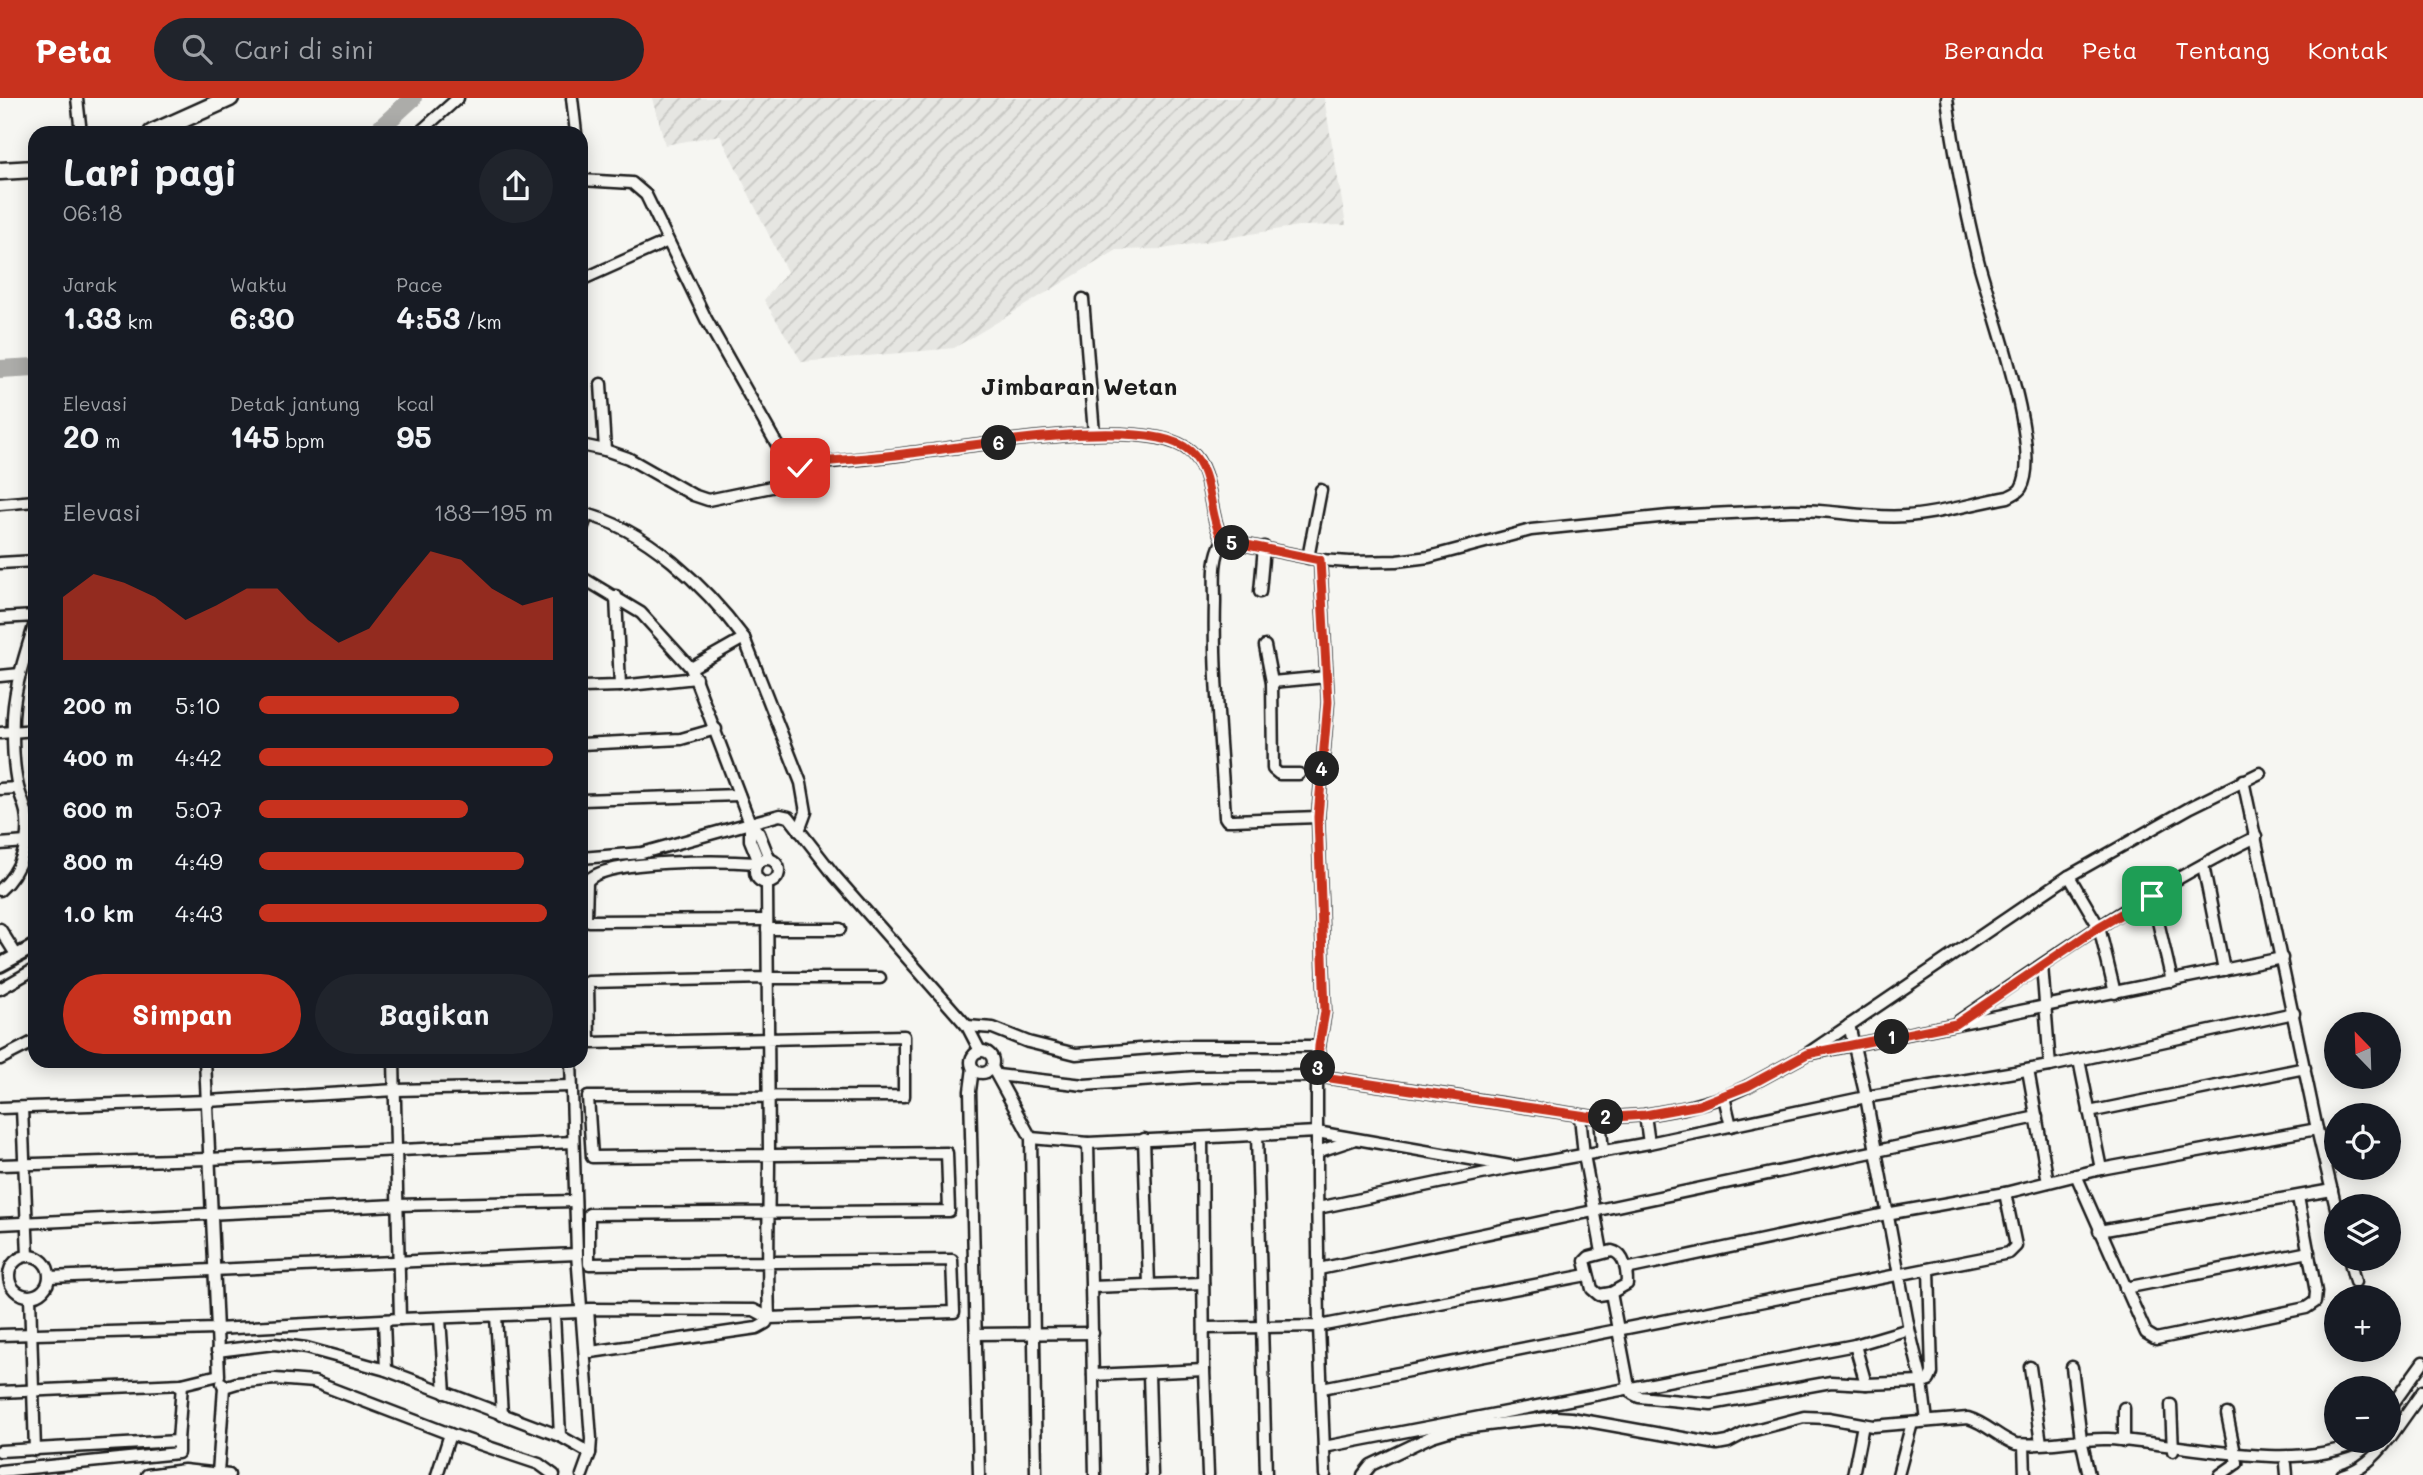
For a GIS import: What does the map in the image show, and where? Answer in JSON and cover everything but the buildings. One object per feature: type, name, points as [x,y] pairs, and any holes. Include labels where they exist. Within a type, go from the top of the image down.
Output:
[{"type":"main road","points":[[168,126],[230,98]]},
{"type":"main road","points":[[0,171],[28,169]]},
{"type":"street","points":[[77,98],[80,126]]},
{"type":"street","points":[[427,126],[458,98]]},
{"type":"street","points":[[572,98],[575,126]]},
{"type":"street","points":[[1223,540],[1320,560],[1397,561],[1429,557],[1531,530],[1669,516],[1810,509],[1854,516],[1907,516],[2017,493],[2025,477],[2018,403],[2001,333],[1978,262],[1947,98]]},
{"type":"street","points":[[588,181],[635,184],[646,195],[705,319],[776,443],[792,464],[800,468],[831,461],[1094,433],[1148,436],[1171,441],[1190,451],[1202,467],[1223,540],[1215,561],[1214,631],[1218,735],[1225,818],[1318,817]]},
{"type":"street","points":[[588,277],[668,241]]},
{"type":"street","points":[[1083,299],[1094,433]]},
{"type":"street","points":[[601,384],[606,450]]},
{"type":"street","points":[[588,446],[628,458],[693,495],[708,500],[781,485],[794,477],[800,468]]},
{"type":"street","points":[[1308,558],[1321,490]]},
{"type":"street","points":[[0,504],[28,502]]},
{"type":"street","points":[[588,516],[625,530],[662,552],[733,623],[744,638],[801,783],[806,812],[799,831]]},
{"type":"street","points":[[1260,592],[1264,547]]},
{"type":"street","points":[[1320,560],[1328,702],[1318,817],[1325,1023],[1320,1042],[1317,1076],[1319,1326],[1325,1475]]},
{"type":"street","points":[[0,563],[28,561]]},
{"type":"street","points":[[588,581],[641,612],[691,668],[750,823],[750,840],[762,861]]},
{"type":"street","points":[[616,596],[620,686]]},
{"type":"street","points":[[0,618],[28,616]]},
{"type":"street","points":[[691,668],[744,638]]},
{"type":"street","points":[[1265,646],[1272,682],[1273,769],[1279,775],[1299,774]]},
{"type":"street","points":[[0,890],[16,870],[26,842],[27,816],[18,788],[12,732],[20,674],[28,647]]},
{"type":"street","points":[[0,676],[20,674]]},
{"type":"street","points":[[1272,682],[1326,677]]},
{"type":"street","points":[[588,687],[696,678]]},
{"type":"street","points":[[588,744],[667,741],[697,736],[716,729]]},
{"type":"street","points":[[0,733],[28,731]]},
{"type":"street","points":[[973,1068],[983,1073],[995,1071],[1084,1085],[1197,1077],[1317,1076],[1600,1118],[1645,1115],[1684,1108],[1724,1097],[1807,1054],[2069,876],[2260,773]]},
{"type":"street","points":[[2244,780],[2333,1194]]},
{"type":"street","points":[[0,789],[18,788]]},
{"type":"street","points":[[588,800],[739,795]]},
{"type":"street","points":[[588,857],[642,853],[750,823],[784,815],[789,817],[835,876],[967,1026],[979,1051],[990,1054],[995,1071],[1031,1138],[1036,1475]]},
{"type":"street","points":[[1956,1024],[2099,927],[2256,837]]},
{"type":"street","points":[[0,844],[26,842]]},
{"type":"street","points":[[588,881],[593,876],[639,864],[728,860],[762,861],[777,862],[780,871],[777,879],[761,882],[755,875],[762,861]]},
{"type":"street","points":[[2203,865],[2224,970]]},
{"type":"street","points":[[2069,876],[2099,927],[2115,993]]},
{"type":"street","points":[[767,883],[767,925],[767,978],[767,1040],[768,1096],[769,1154],[768,1212],[768,1262],[769,1318],[757,1328],[591,1352],[588,1309],[754,1310],[769,1318],[954,1311],[952,1261],[768,1262],[589,1264],[589,1214],[768,1212],[949,1211],[947,1153],[769,1154],[592,1157],[588,1097],[768,1096],[904,1096],[904,1035],[767,1040],[589,1043],[588,982],[767,978],[880,978]]},
{"type":"street","points":[[2152,896],[2172,981]]},
{"type":"street","points":[[588,920],[840,929]]},
{"type":"street","points":[[0,929],[17,956]]},
{"type":"street","points":[[0,965],[28,950]]},
{"type":"street","points":[[1807,1054],[2283,958]]},
{"type":"street","points":[[2042,965],[2050,1066]]},
{"type":"street","points":[[0,989],[28,972]]},
{"type":"street","points":[[1318,1208],[1866,1097],[2050,1066],[2294,1013]]},
{"type":"street","points":[[1849,1025],[1866,1097],[1886,1214],[1922,1382],[1927,1420]]},
{"type":"street","points":[[967,1026],[993,1028],[1028,1042],[1076,1054],[1177,1046],[1320,1042]]},
{"type":"street","points":[[0,1059],[28,1044]]},
{"type":"street","points":[[23,1047],[28,1047]]},
{"type":"street","points":[[979,1051],[972,1058],[970,1091],[979,1475]]},
{"type":"street","points":[[2079,1059],[2101,1169]]},
{"type":"street","points":[[205,1068],[217,1351],[221,1380],[218,1473]]},
{"type":"street","points":[[395,1068],[400,1318]]},
{"type":"street","points":[[571,1068],[577,1254],[590,1453],[582,1475]]},
{"type":"street","points":[[2089,1112],[2305,1068]]},
{"type":"street","points":[[2028,1070],[2048,1182]]},
{"type":"street","points":[[0,1108],[207,1101],[396,1090],[571,1086]]},
{"type":"street","points":[[1724,1097],[1731,1126]]},
{"type":"street","points":[[22,1108],[28,1256]]},
{"type":"street","points":[[1645,1115],[1649,1143]]},
{"type":"street","points":[[1580,1116],[1584,1155],[1602,1252]]},
{"type":"street","points":[[1319,1269],[2037,1117]]},
{"type":"street","points":[[1600,1118],[1603,1152]]},
{"type":"street","points":[[1626,1269],[1886,1214],[2005,1194],[2101,1169],[2317,1129]]},
{"type":"street","points":[[1031,1138],[1088,1143],[1317,1132],[1515,1167]]},
{"type":"street","points":[[1257,1134],[1266,1475]]},
{"type":"street","points":[[1202,1138],[1206,1328],[1204,1370],[1208,1475]]},
{"type":"street","points":[[1144,1139],[1149,1285]]},
{"type":"street","points":[[1317,1152],[1355,1139]]},
{"type":"street","points":[[0,1165],[208,1159],[573,1142]]},
{"type":"street","points":[[1088,1143],[1095,1475]]},
{"type":"street","points":[[2076,1175],[2146,1333],[2156,1339],[2313,1304],[2316,1293],[2298,1197]]},
{"type":"street","points":[[2099,1231],[2332,1190]]},
{"type":"street","points":[[1322,1388],[2012,1252],[2016,1246],[2005,1194]]},
{"type":"street","points":[[0,1224],[397,1205],[575,1201]]},
{"type":"street","points":[[1602,1252],[1618,1252],[1626,1269],[1627,1284],[1612,1293],[1599,1295],[1595,1293],[1587,1275],[1586,1259],[1602,1252]]},
{"type":"street","points":[[2125,1288],[2309,1252]]},
{"type":"street","points":[[50,1278],[577,1254]]},
{"type":"street","points":[[28,1256],[44,1262],[50,1278],[46,1289],[30,1297],[18,1293],[5,1278],[16,1261],[28,1256]]},
{"type":"street","points":[[1612,1293],[1629,1387],[1633,1394],[1700,1404],[1831,1382],[1922,1382],[1932,1376],[1929,1269]]},
{"type":"street","points":[[2352,1271],[2355,1282]]},
{"type":"street","points":[[1206,1328],[1319,1326],[1587,1275]]},
{"type":"street","points":[[1091,1287],[1203,1283]]},
{"type":"street","points":[[30,1297],[35,1450]]},
{"type":"street","points":[[0,1335],[216,1329],[400,1318],[581,1312]]},
{"type":"street","points":[[554,1314],[560,1436]]},
{"type":"street","points":[[496,1316],[502,1415]]},
{"type":"street","points":[[440,1318],[445,1393]]},
{"type":"street","points":[[384,1321],[386,1370]]},
{"type":"street","points":[[1324,1447],[1856,1345],[1909,1329]]},
{"type":"street","points":[[976,1334],[1093,1333]]},
{"type":"street","points":[[217,1351],[258,1345],[287,1345],[386,1370],[560,1436],[590,1453]]},
{"type":"street","points":[[1856,1345],[1866,1384]]},
{"type":"street","points":[[2401,1392],[2423,1362]]},
{"type":"street","points":[[2030,1367],[2041,1443]]},
{"type":"street","points":[[2072,1367],[2081,1439],[2089,1475]]},
{"type":"street","points":[[1093,1375],[1204,1370]]},
{"type":"street","points":[[1149,1374],[1152,1475]]},
{"type":"street","points":[[0,1392],[221,1380],[237,1383],[275,1379],[314,1382],[450,1434],[539,1464],[554,1475]]},
{"type":"street","points":[[0,1471],[176,1455],[182,1384]]},
{"type":"street","points":[[2401,1421],[2423,1391]]},
{"type":"street","points":[[2171,1405],[2172,1451]]},
{"type":"street","points":[[2124,1408],[2124,1441]]},
{"type":"street","points":[[2227,1414],[2237,1463]]},
{"type":"street","points":[[1363,1475],[1371,1465],[1432,1436],[1455,1429],[1496,1423],[1571,1418],[1717,1444],[1728,1442],[1747,1432],[1804,1417],[1863,1424],[1960,1418],[1978,1421],[2008,1442],[2024,1445],[2081,1439],[2124,1441],[2237,1463],[2287,1469],[2349,1453]]},
{"type":"street","points":[[1898,1475],[1912,1423]]},
{"type":"street","points":[[1853,1475],[1863,1424]]},
{"type":"street","points":[[437,1475],[450,1434]]},
{"type":"street","points":[[0,1451],[178,1441]]},
{"type":"street","points":[[2024,1445],[2025,1475]]},
{"type":"street","points":[[2342,1475],[2359,1468],[2365,1453]]},
{"type":"street","points":[[2220,1475],[2237,1463]]},
{"type":"street","points":[[147,1475],[184,1470],[229,1475]]},
{"type":"shaded area","points":[[653,98],[1324,98],[1346,225],[1298,226],[1163,249],[1117,250],[954,348],[802,362],[764,300],[787,272],[720,135],[665,145]]},
{"type":"waterway","points":[[383,126],[413,98]]},
{"type":"waterway","points":[[0,369],[28,367]]},
{"type":"district","name":"Jimbaran Wetan","points":[[1079,387]]},
{"type":"route","points":[[800,468],[831,461],[1094,433],[1148,436],[1171,441],[1186,448],[1202,467],[1219,534],[1223,540],[1320,560],[1328,702],[1318,817],[1325,1023],[1319,1046],[1317,1076],[1600,1118],[1645,1115],[1699,1105],[1748,1086],[1807,1054],[1956,1024],[2099,927],[2152,896]]}]
